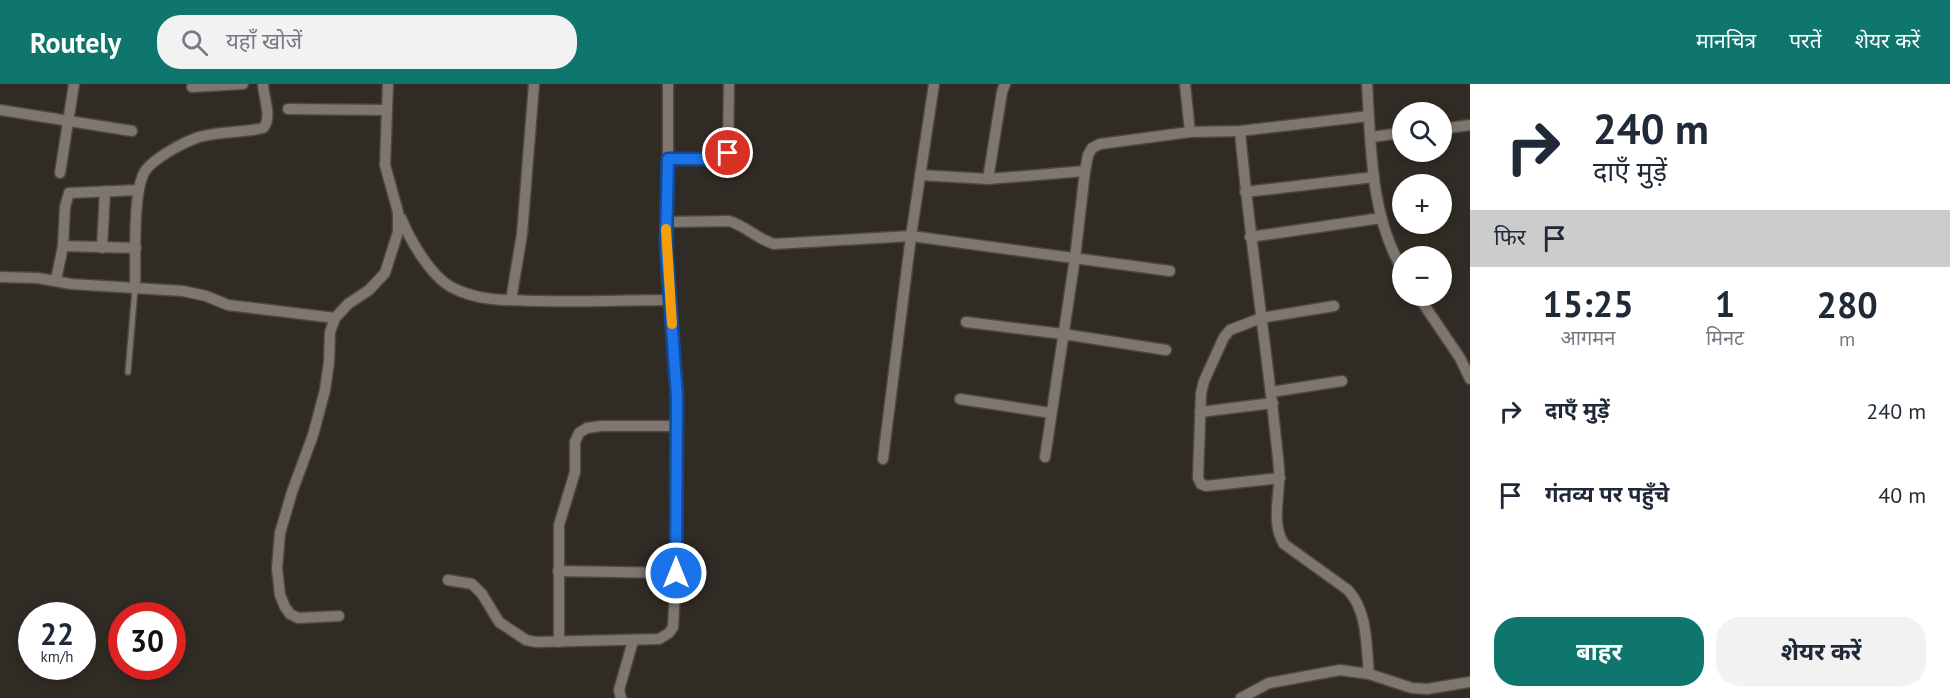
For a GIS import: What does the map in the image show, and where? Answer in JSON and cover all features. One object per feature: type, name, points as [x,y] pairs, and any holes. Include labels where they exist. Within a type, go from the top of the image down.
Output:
[{"type":"street","points":[[60,173],[74,84]]},
{"type":"street","points":[[192,87],[243,84]]},
{"type":"street","points":[[135,289],[138,190],[139,182],[146,169],[155,161],[199,137],[263,128],[267,125],[268,118],[263,84]]},
{"type":"street","points":[[388,84],[385,165],[398,212],[406,231],[431,271],[449,286],[472,297],[511,300],[585,302],[669,300]]},
{"type":"street","points":[[511,300],[522,234],[534,84]]},
{"type":"street","points":[[448,580],[465,582],[478,588],[499,622],[526,640],[536,642],[659,639],[669,633],[675,621],[677,426],[676,360],[669,300],[666,222],[668,84]]},
{"type":"street","points":[[668,159],[725,157],[728,153],[729,84]]},
{"type":"street","points":[[883,459],[910,236],[934,84]]},
{"type":"street","points":[[988,179],[1005,84]]},
{"type":"street","points":[[1185,84],[1190,132]]},
{"type":"street","points":[[1367,84],[1374,177],[1382,218],[1393,246]]},
{"type":"street","points":[[288,109],[387,110]]},
{"type":"street","points":[[0,110],[132,131]]},
{"type":"street","points":[[1045,457],[1075,258],[1085,171],[1092,148],[1100,144],[1190,132],[1240,131],[1369,116]]},
{"type":"street","points":[[1452,128],[1470,125]]},
{"type":"street","points":[[1240,131],[1250,237],[1272,397],[1280,478],[1276,525],[1284,544],[1356,598],[1363,619],[1369,674]]},
{"type":"street","points":[[1371,137],[1392,134]]},
{"type":"street","points":[[920,175],[988,179],[1085,171]]},
{"type":"street","points":[[1245,192],[1374,177]]},
{"type":"street","points":[[56,280],[63,246],[65,207],[69,193],[138,190]]},
{"type":"street","points":[[102,248],[105,191]]},
{"type":"street","points":[[339,616],[298,618],[290,614],[285,607],[280,596],[277,568],[280,532],[292,492],[314,435],[325,390],[330,332],[335,318],[348,304],[369,290],[385,273],[398,232],[398,212]]},
{"type":"street","points":[[1250,237],[1382,218]]},
{"type":"street","points":[[666,222],[729,221],[739,224],[764,241],[774,244],[910,236],[1170,271]]},
{"type":"street","points":[[63,246],[136,248]]},
{"type":"street","points":[[0,277],[183,291],[206,296],[228,305],[335,318]]},
{"type":"street","points":[[1280,478],[1206,486],[1201,484],[1198,478],[1200,412],[1204,381],[1224,337],[1236,326],[1261,318],[1334,306]]},
{"type":"street","points":[[1425,306],[1460,358],[1470,379]]},
{"type":"street","points":[[966,322],[1166,350]]},
{"type":"street","points":[[1200,412],[1342,381]]},
{"type":"street","points":[[960,399],[1051,413]]},
{"type":"street","points":[[559,642],[559,525],[575,472],[575,442],[579,433],[587,428],[601,426],[677,426]]},
{"type":"street","points":[[558,572],[676,573]]},
{"type":"street","points":[[621,698],[620,690],[633,641]]},
{"type":"street","points":[[1241,698],[1269,683],[1324,671],[1340,670],[1369,674],[1412,688],[1427,689],[1470,682]]},
{"type":"lane","points":[[128,372],[135,289]]},
{"type":"slow traffic","points":[[666,229],[672,324]]},
{"type":"route","points":[[676,573],[677,397],[666,245],[668,159],[718,159],[725,157],[728,153]]}]
